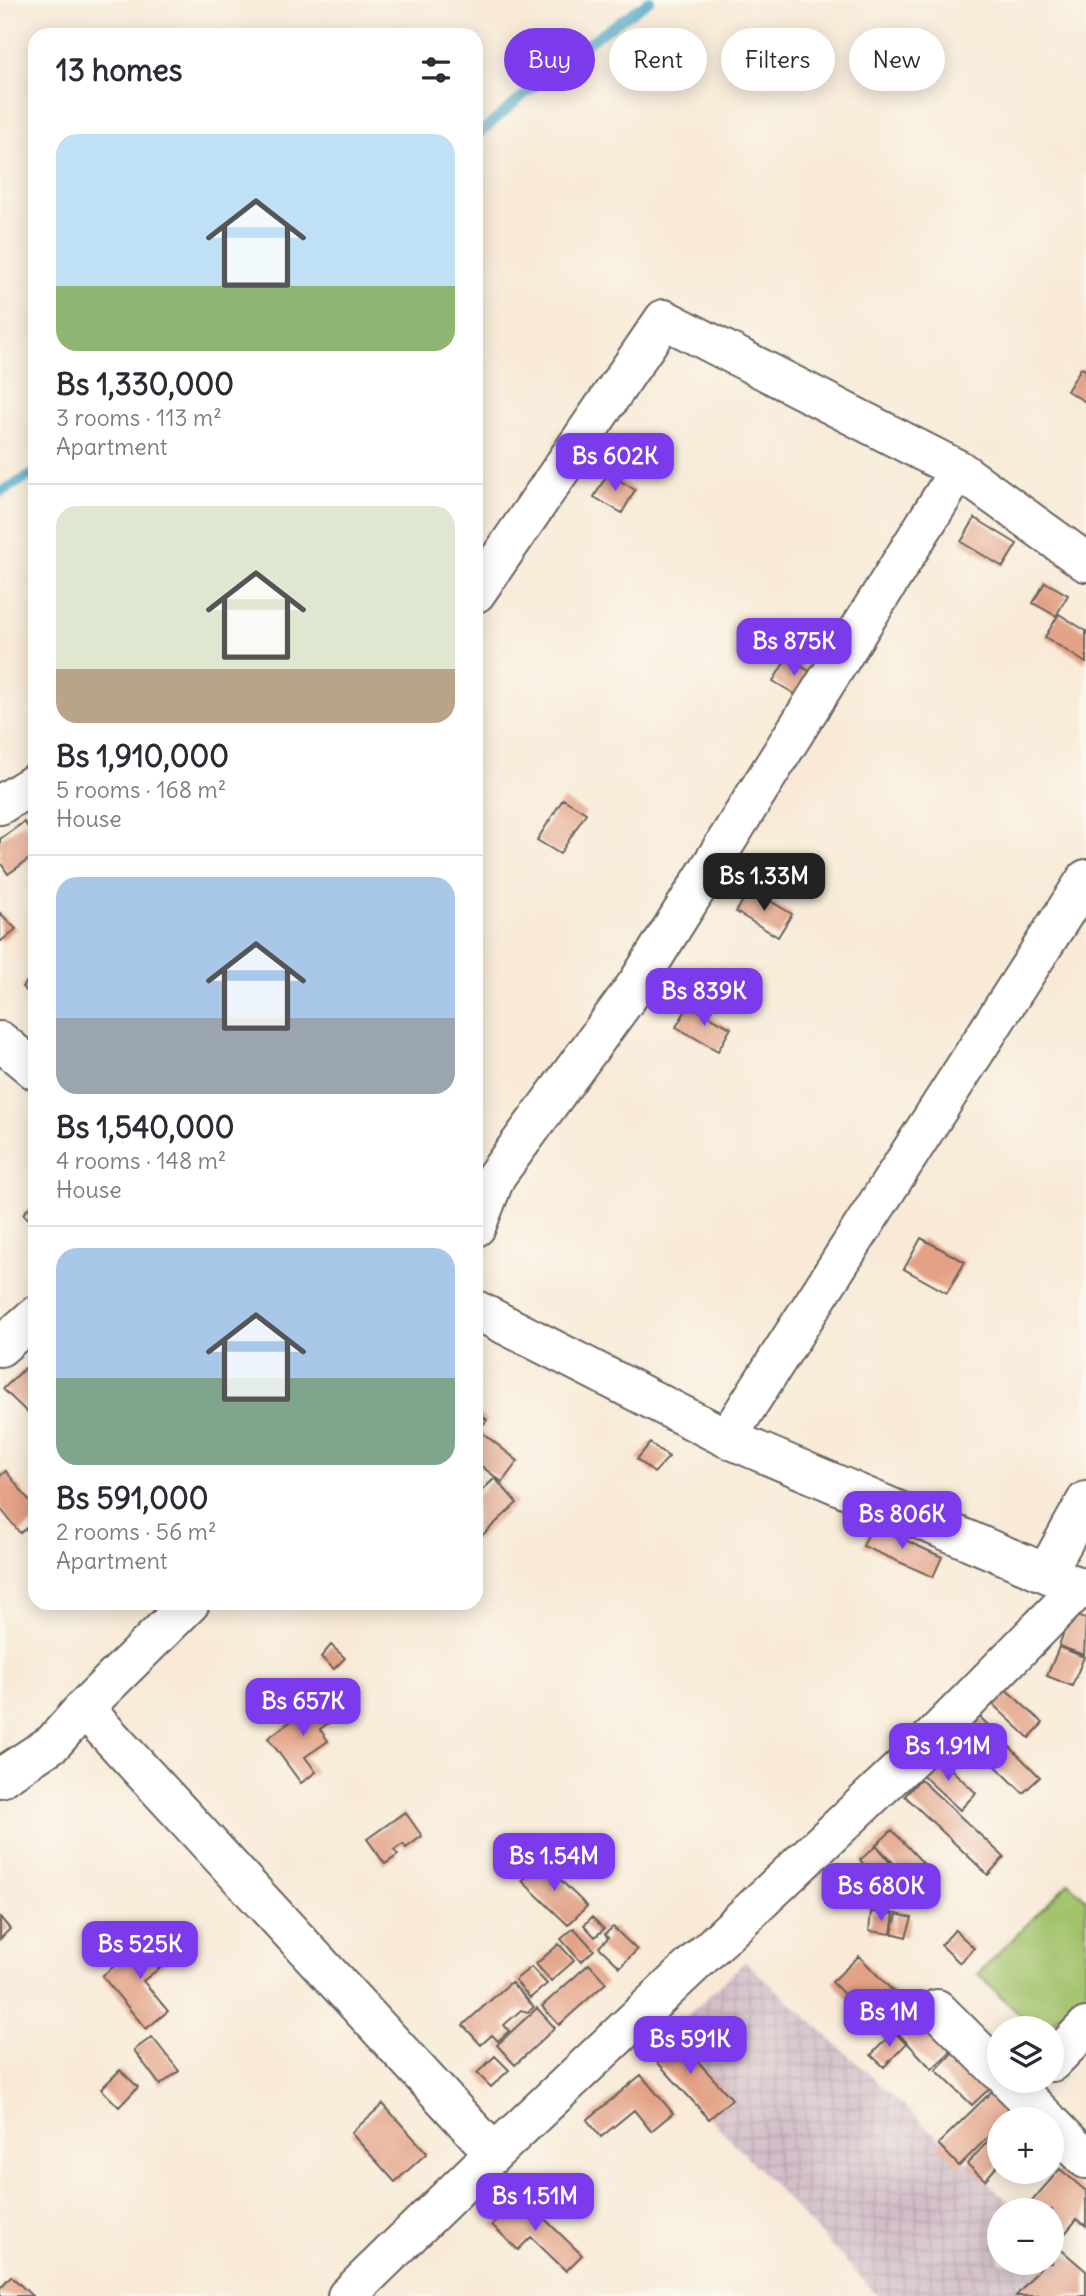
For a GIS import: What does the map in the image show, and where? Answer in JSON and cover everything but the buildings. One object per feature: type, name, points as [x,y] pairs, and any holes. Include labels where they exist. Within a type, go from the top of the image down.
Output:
[{"type":"street","points":[[483,583],[664,318],[959,470],[1086,562]]},
{"type":"street","points":[[483,1209],[496,1176],[637,985],[959,470]]},
{"type":"street","points":[[0,805],[28,787]]},
{"type":"street","points":[[727,1438],[1086,879]]},
{"type":"street","points":[[0,1041],[28,1064]]},
{"type":"street","points":[[483,1314],[727,1438],[1071,1583]]},
{"type":"street","points":[[0,1347],[28,1322]]},
{"type":"street","points":[[347,2296],[494,2153],[914,1756],[1071,1583],[1086,1501]]},
{"type":"street","points":[[0,1778],[53,1743],[183,1610]]},
{"type":"street","points":[[84,1709],[494,2153]]},
{"type":"street","points":[[937,2009],[987,2056]]},
{"type":"street","points":[[1064,2050],[1086,2027]]},
{"type":"street","points":[[1064,2136],[1086,2159]]},
{"type":"shaded area","points":[[745,1961],[1005,2198],[987,2198],[987,2275],[1064,2275],[1064,2252],[1086,2271],[1086,2296],[878,2296],[649,2053]]},
{"type":"green space","points":[[1069,1882],[1086,1899],[1086,1990],[1060,2016],[1021,2016],[978,1974]]},
{"type":"waterway","points":[[483,130],[576,51],[650,0]]},
{"type":"waterway","points":[[0,492],[28,477]]}]
